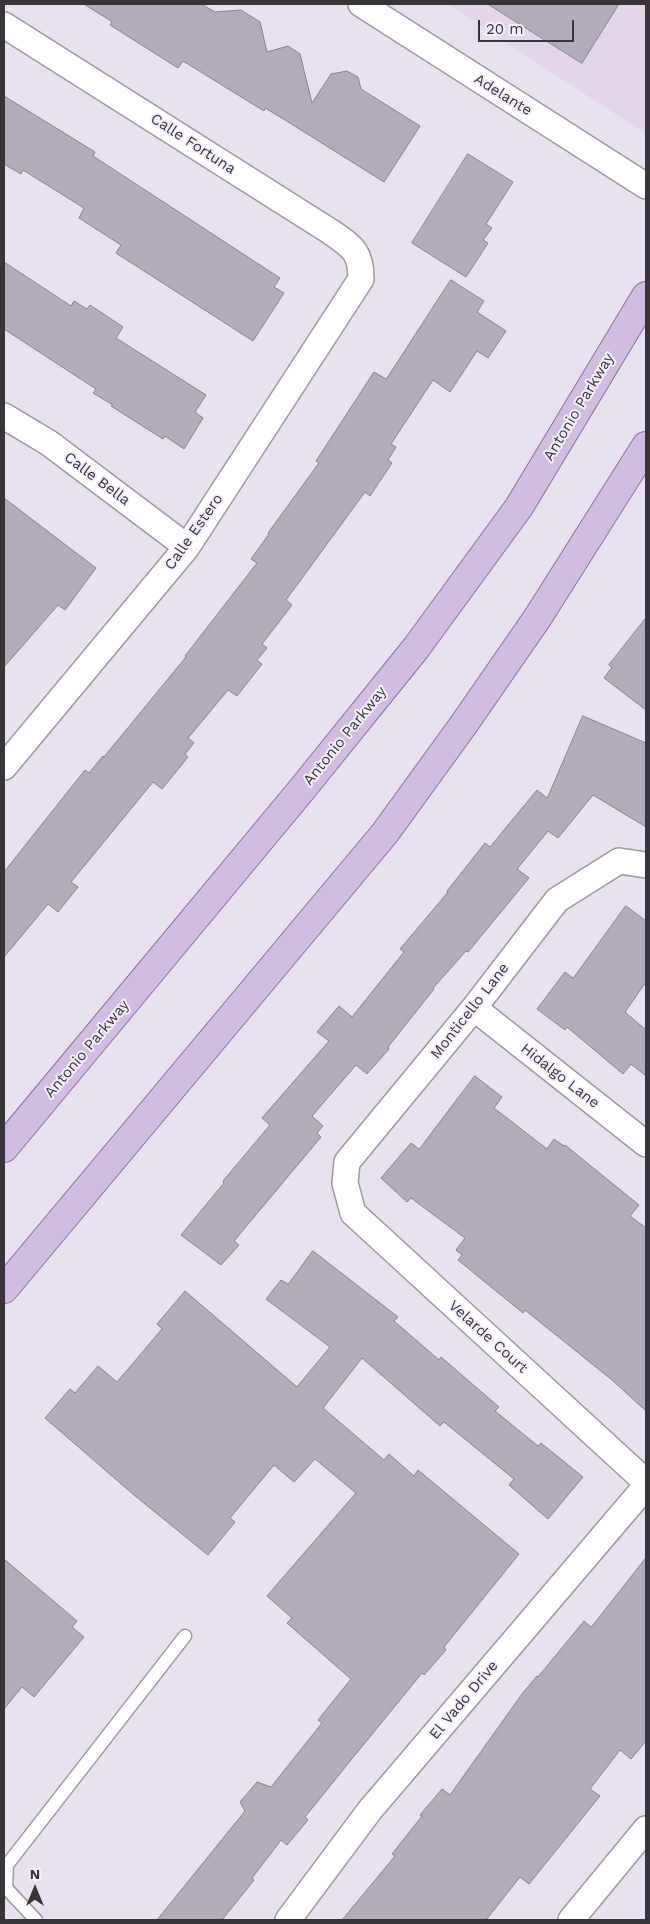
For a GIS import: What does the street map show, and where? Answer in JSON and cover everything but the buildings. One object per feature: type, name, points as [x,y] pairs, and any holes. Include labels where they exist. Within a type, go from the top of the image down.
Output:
[{"type":"main road","name":"Antonio Parkway","points":[[4,1148],[303,788],[416,648],[519,507],[646,296]]},
{"type":"main road","points":[[4,1289],[385,834],[538,617],[646,446]]},
{"type":"street","name":"Adelante","points":[[361,4],[646,186]]},
{"type":"street","name":"Calle Fortuna","points":[[4,25],[331,232],[353,248],[361,263],[361,279]]},
{"type":"street","name":"Calle Estero","points":[[4,767],[187,546],[361,279]]},
{"type":"street","name":"Calle Bella","points":[[4,416],[49,443],[187,546]]},
{"type":"street","name":"Monticello Lane","points":[[346,1183],[347,1162],[474,1008],[557,900],[618,861],[646,865]]},
{"type":"street","name":"Hidalgo Lane","points":[[474,1008],[646,1144]]},
{"type":"street","name":"Velarde Court","points":[[346,1183],[353,1213],[646,1482]]},
{"type":"street","name":"El Vado Drive","points":[[288,1920],[370,1810],[646,1486]]},
{"type":"street","points":[[571,1920],[646,1829]]},
{"type":"lane","points":[[36,1920],[6,1888],[7,1865],[185,1636]]},
{"type":"shaded area","points":[[447,4],[646,4],[646,134]]}]
